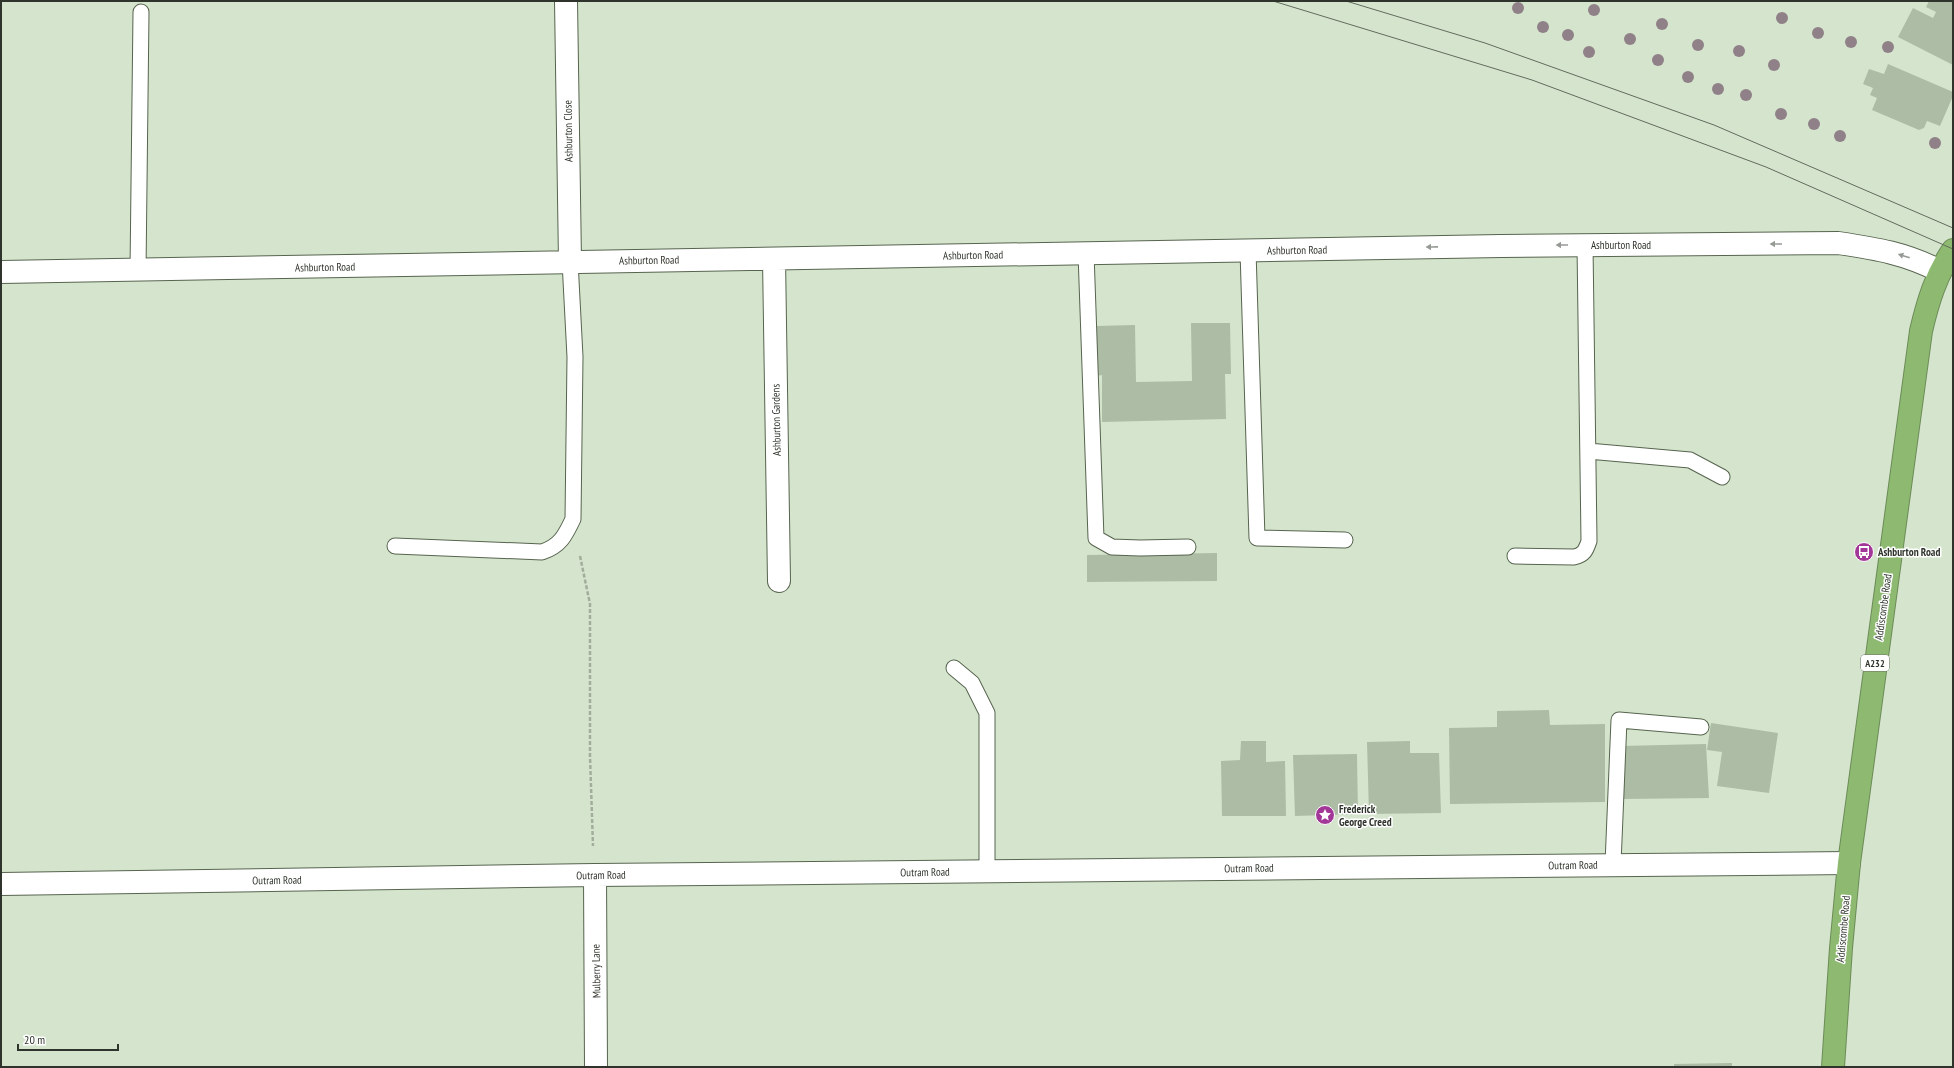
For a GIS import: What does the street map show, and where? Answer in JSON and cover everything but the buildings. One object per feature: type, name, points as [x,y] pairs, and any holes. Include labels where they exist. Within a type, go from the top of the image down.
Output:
[{"type":"highway","name":"Addiscombe Road","points":[[1833,1067],[1841,948],[1849,863],[1921,331],[1927,306],[1946,261]]},
{"type":"street","name":"Ashburton Close","points":[[566,1],[570,261]]},
{"type":"street","name":"Ashburton Road","points":[[1,272],[138,271],[570,261],[1585,245],[1838,243],[1886,250],[1920,261],[1946,261]]},
{"type":"street","name":"Ashburton Gardens","points":[[774,258],[779,581]]},
{"type":"street","name":"Outram Road","points":[[1,884],[595,875],[1613,864],[1849,863]]},
{"type":"street","name":"Mulberry Lane","points":[[595,875],[596,1067]]},
{"type":"lane","points":[[138,271],[141,12]]},
{"type":"lane","points":[[1515,556],[1574,557],[1581,555],[1586,549],[1589,541],[1585,245]]},
{"type":"lane","points":[[1248,251],[1257,538],[1345,540]]},
{"type":"lane","points":[[1086,253],[1096,538],[1112,547],[1188,547]]},
{"type":"lane","points":[[395,546],[542,552],[554,548],[566,534],[573,518],[575,357],[570,261]]},
{"type":"lane","points":[[1588,451],[1690,460],[1722,477]]},
{"type":"lane","points":[[954,668],[972,683],[987,713],[987,871]]},
{"type":"lane","points":[[1613,864],[1619,720],[1701,727]]},
{"type":"path","points":[[573,518],[590,604],[590,756],[595,875]]},
{"type":"tram line","points":[[1273,1],[1532,80],[1766,167],[1953,249]]},
{"type":"tram line","points":[[1346,1],[1485,43],[1714,125],[1953,228]]},
{"type":"place","name":"Ashburton Road","points":[[1864,552]]},
{"type":"place","name":"Frederick George Creed","points":[[1325,815]]}]
